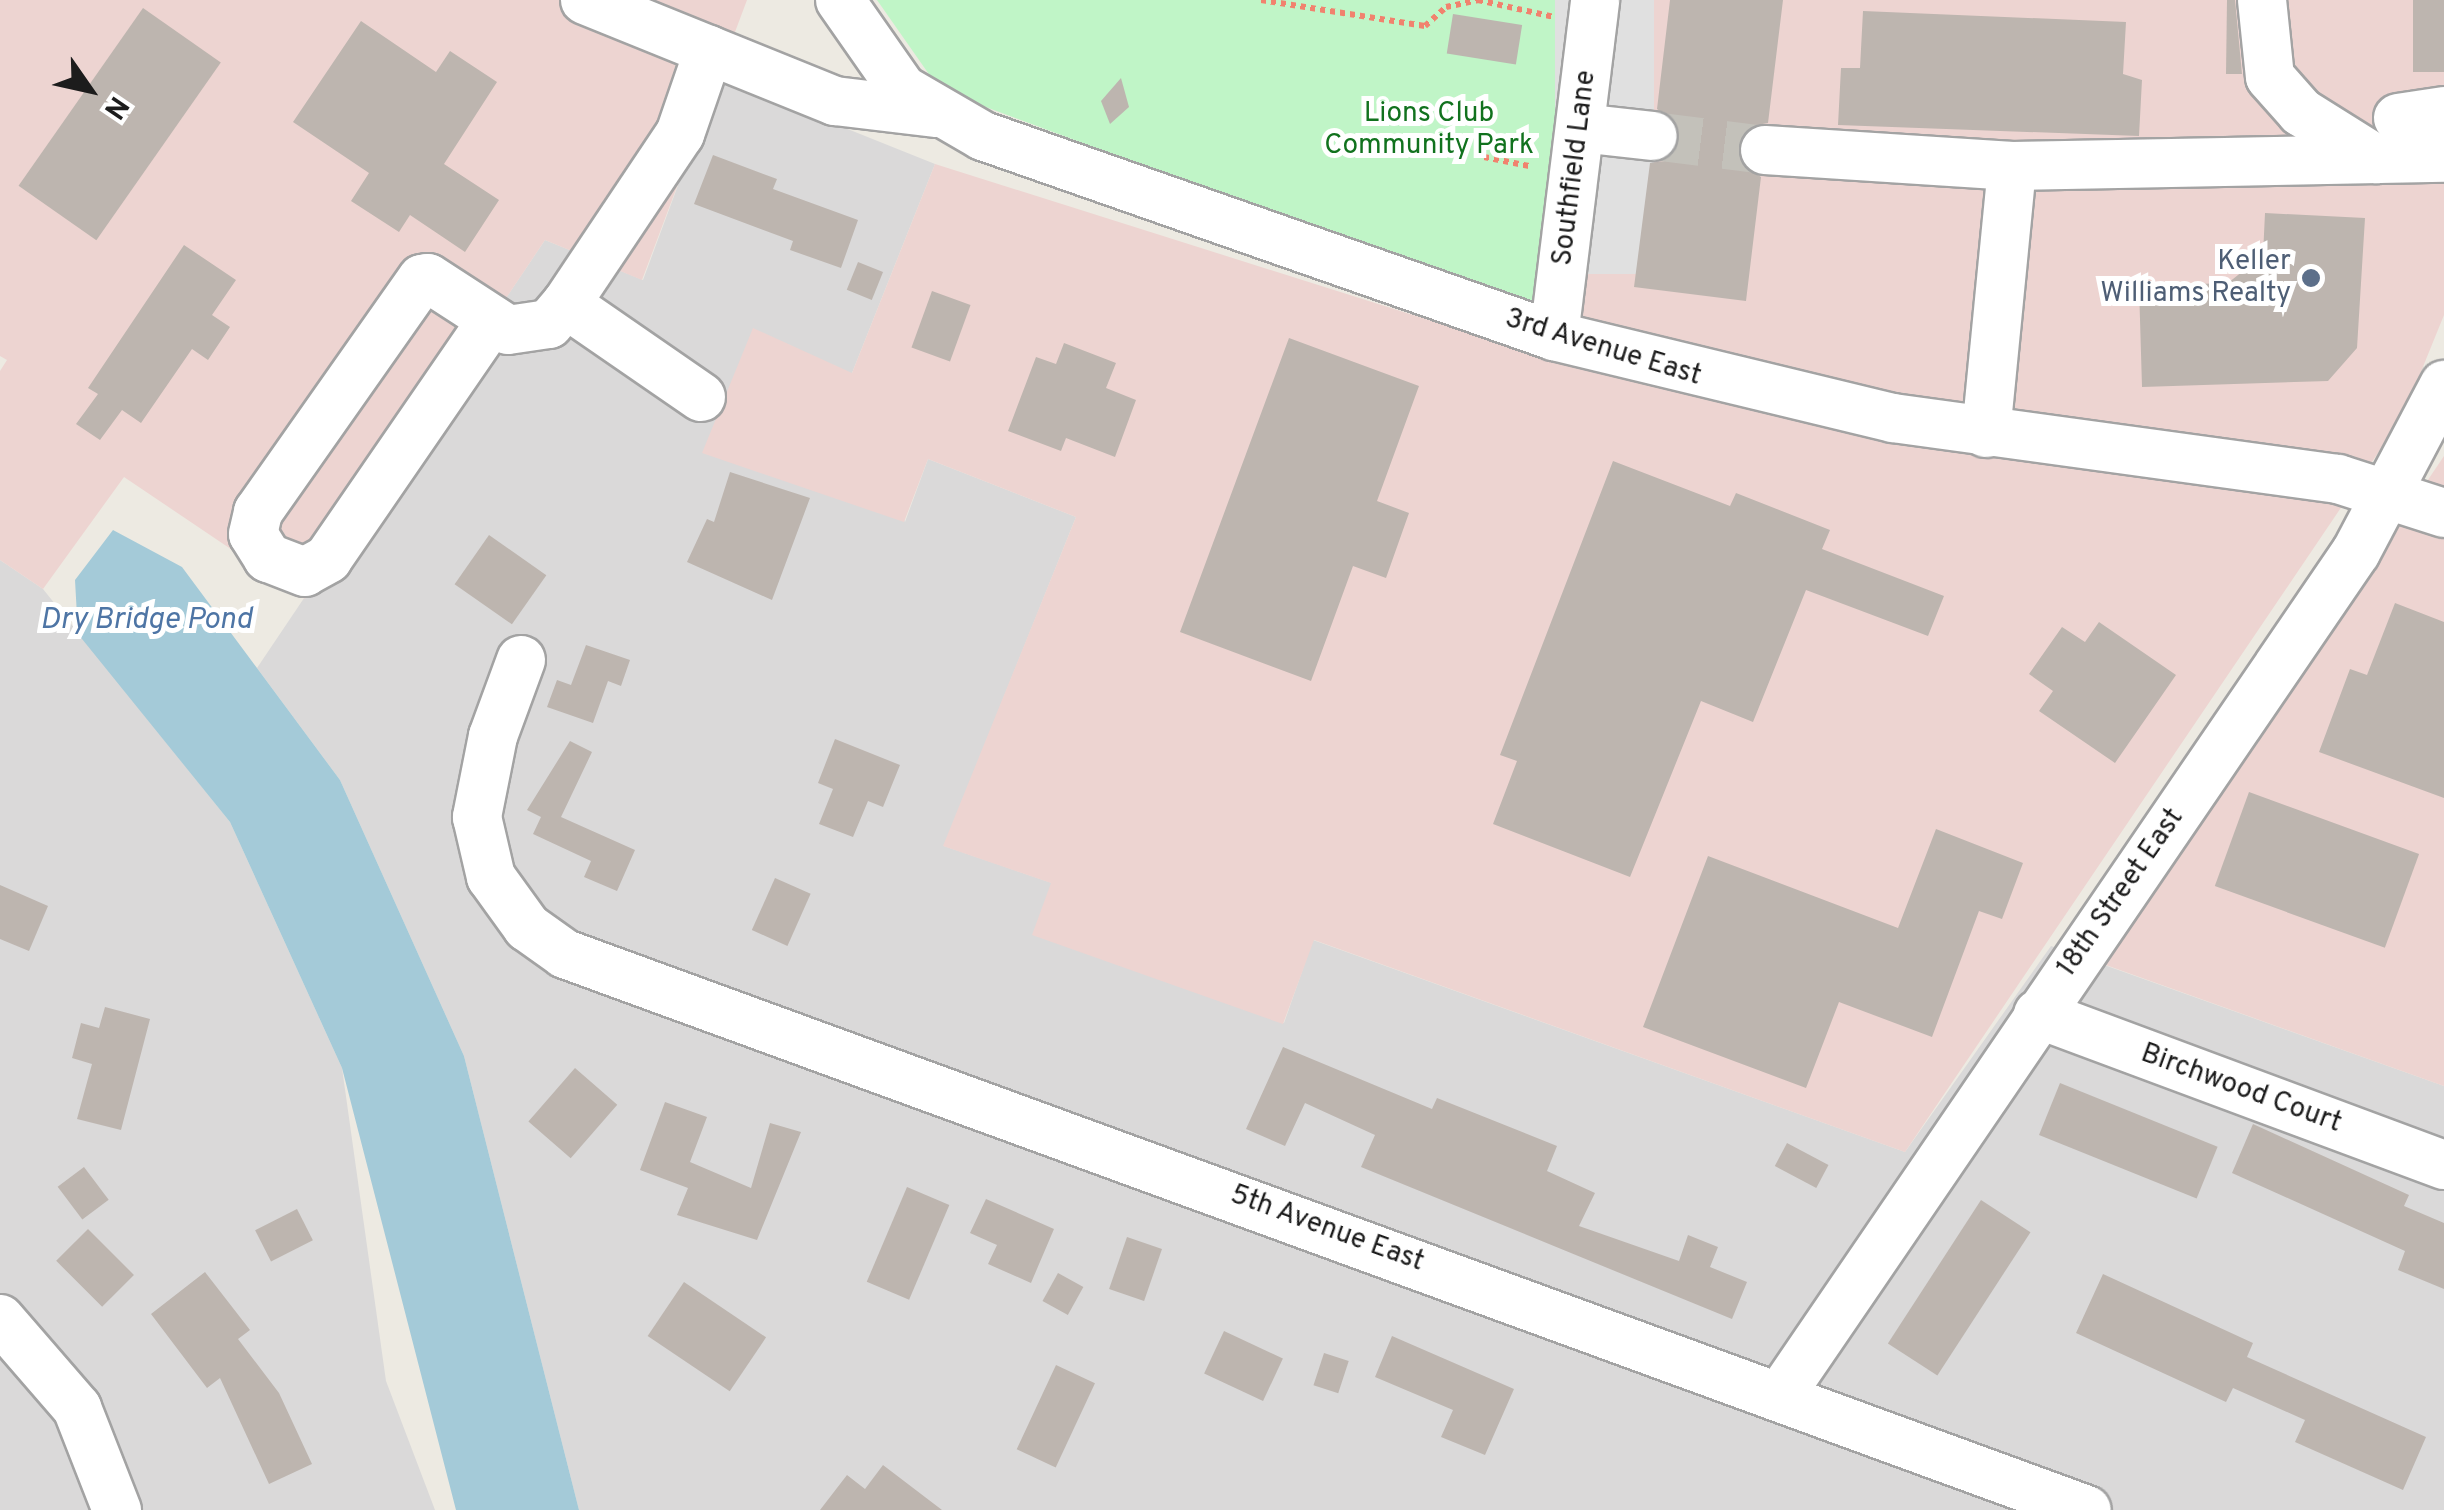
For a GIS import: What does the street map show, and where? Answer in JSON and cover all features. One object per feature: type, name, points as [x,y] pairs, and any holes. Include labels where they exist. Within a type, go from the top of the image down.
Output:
[{"type":"street","points":[[585,0],[835,101],[935,113]]},
{"type":"street","name":"3rd Avenue East","points":[[840,0],[868,50],[935,113],[1554,336],[1725,384],[1986,433],[2276,468],[2392,496],[2444,514]]},
{"type":"street","points":[[2262,0],[2270,78],[2302,112],[2406,129],[2444,158]]},
{"type":"street","name":"Southfield Lane","points":[[1554,336],[1581,128],[1574,9]]},
{"type":"street","points":[[492,320],[328,559],[305,572],[268,558],[254,534],[258,512],[422,279],[492,320],[508,330],[542,326],[566,304],[680,134],[710,50]]},
{"type":"street","points":[[1581,128],[1653,136]]},
{"type":"street","points":[[1765,150],[2012,166],[2406,129]]},
{"type":"street","points":[[1986,433],[2012,166]]},
{"type":"street","points":[[566,304],[701,397]]},
{"type":"street","name":"18th Street East","points":[[1782,1393],[2392,496],[2444,385]]},
{"type":"street","name":"5th Avenue East","points":[[520,660],[493,736],[477,818],[491,877],[527,927],[565,954],[1782,1393],[2086,1510]]},
{"type":"street","name":"Birchwood Court","points":[[2038,1014],[2444,1165]]},
{"type":"street","points":[[0,1319],[77,1408],[117,1510]]},
{"type":"path","points":[[1261,0],[1425,26],[1446,7],[1478,0],[1574,9]]},
{"type":"path","points":[[1484,157],[1529,166]]},
{"type":"shaded area","points":[[0,0],[747,0],[642,280],[545,240],[305,599],[124,477],[43,589],[0,560],[0,371],[7,360],[0,356]]},
{"type":"shaded area","points":[[1555,0],[1654,0],[1654,274],[1555,274]]},
{"type":"shaded area","points":[[1574,0],[2444,0],[2444,315],[2403,416],[1905,1152],[1314,940],[1283,1024],[1032,935],[1051,883],[943,846],[1076,517],[928,459],[904,522],[702,453],[753,328],[852,373],[935,164],[1543,356]]},
{"type":"shaded area","points":[[718,77],[935,164],[852,373],[905,522],[928,459],[1076,517],[944,846],[1052,883],[1284,1023],[1313,940],[1905,1152],[2051,946],[2444,1086],[2444,1510],[579,1510],[464,1056],[340,780],[257,668],[545,240],[643,280]]},
{"type":"shaded area","points":[[2444,456],[2444,1086],[2103,964]]},
{"type":"shaded area","points":[[0,560],[43,589],[230,822],[342,1068],[386,1381],[435,1510],[0,1510]]},
{"type":"green space","name":"Lions Club Community Park","points":[[877,0],[1574,0],[1541,313],[940,90]]},
{"type":"water","name":"Dry Bridge Pond","points":[[113,530],[182,567],[340,780],[464,1056],[579,1510],[456,1510],[342,1068],[230,822],[78,634],[75,580]]},
{"type":"building","points":[[1670,0],[1783,0],[1768,123],[1752,126],[1738,147],[1741,163],[1761,177],[1746,301],[1634,287],[1650,163],[1665,161],[1680,140],[1678,124],[1657,109]]},
{"type":"building","points":[[2227,0],[2235,0],[2242,74],[2226,74]]},
{"type":"building","points":[[2413,0],[2444,0],[2444,72],[2413,72]]},
{"type":"building","points":[[143,8],[221,62],[96,240],[19,186]]},
{"type":"building","points":[[1863,11],[2126,22],[2123,74],[2142,80],[2139,136],[1838,125],[1841,68],[1860,68]]},
{"type":"building","points":[[1453,14],[1522,25],[1516,64],[1447,54]]},
{"type":"building","points":[[361,21],[436,72],[450,51],[497,82],[444,164],[499,200],[465,252],[410,215],[399,232],[351,201],[369,173],[293,122]]},
{"type":"building","points":[[1121,78],[1129,107],[1110,124],[1101,101]]},
{"type":"building","points":[[713,155],[777,179],[773,189],[858,220],[841,268],[790,250],[793,241],[694,204]]},
{"type":"building","points":[[2265,213],[2365,218],[2357,348],[2328,381],[2142,387],[2139,286],[2228,283],[2263,255]]},
{"type":"building","points":[[184,245],[236,280],[212,315],[230,327],[208,360],[192,349],[141,423],[122,410],[100,440],[76,424],[98,394],[88,388]]},
{"type":"building","points":[[858,262],[883,272],[872,300],[847,290]]},
{"type":"building","points":[[932,291],[971,305],[950,361],[911,347]]},
{"type":"building","points":[[1289,338],[1419,386],[1377,501],[1409,513],[1386,578],[1353,566],[1311,681],[1180,632]]},
{"type":"building","points":[[1064,343],[1116,363],[1106,388],[1136,400],[1115,457],[1066,438],[1061,451],[1008,431],[1036,357],[1056,364]]},
{"type":"building","points":[[1613,461],[1730,506],[1736,493],[1830,530],[1822,549],[1944,596],[1928,636],[1806,590],[1753,722],[1701,701],[1630,877],[1493,824],[1517,761],[1500,755]]},
{"type":"building","points":[[730,472],[810,498],[772,600],[687,562],[707,519],[714,522]]},
{"type":"building","points":[[489,535],[546,575],[512,624],[455,584]]},
{"type":"building","points":[[2395,603],[2444,622],[2444,798],[2319,752],[2350,669],[2367,675]]},
{"type":"building","points":[[2099,622],[2176,675],[2115,763],[2039,711],[2053,691],[2029,674],[2062,627],[2085,642]]},
{"type":"building","points":[[586,645],[630,660],[621,686],[608,681],[593,723],[547,707],[557,680],[571,685]]},
{"type":"building","points":[[835,739],[900,765],[883,807],[868,801],[853,837],[819,824],[833,789],[818,783]]},
{"type":"building","points":[[570,741],[592,752],[561,817],[635,850],[617,891],[584,877],[591,861],[533,834],[541,817],[527,810]]},
{"type":"building","points":[[2249,792],[2419,854],[2385,948],[2215,886]]},
{"type":"building","points":[[1936,829],[2023,863],[2002,919],[1979,911],[1932,1037],[1839,1002],[1806,1088],[1643,1027],[1708,856],[1898,928]]},
{"type":"building","points":[[775,878],[811,894],[787,946],[752,930]]},
{"type":"building","points":[[0,885],[48,906],[29,951],[0,939]]},
{"type":"building","points":[[105,1007],[150,1019],[121,1130],[77,1119],[92,1064],[72,1058],[81,1023],[99,1028]]},
{"type":"building","points":[[1283,1047],[1432,1109],[1437,1098],[1557,1146],[1547,1171],[1595,1193],[1579,1226],[1679,1261],[1688,1235],[1718,1247],[1710,1267],[1747,1282],[1732,1319],[1361,1167],[1375,1135],[1305,1103],[1285,1146],[1246,1129]]},
{"type":"building","points":[[575,1068],[617,1105],[571,1158],[528,1122]]},
{"type":"building","points":[[2060,1083],[2218,1147],[2197,1199],[2039,1135]]},
{"type":"building","points":[[665,1102],[707,1117],[690,1162],[751,1188],[770,1123],[801,1132],[757,1240],[677,1215],[688,1188],[640,1170]]},
{"type":"building","points":[[2253,1124],[2409,1195],[2404,1206],[2444,1223],[2444,1289],[2398,1270],[2405,1251],[2232,1173]]},
{"type":"building","points":[[1787,1143],[1828,1165],[1816,1188],[1775,1166]]},
{"type":"building","points":[[84,1167],[109,1200],[82,1220],[58,1187]]},
{"type":"building","points":[[907,1187],[949,1205],[909,1300],[867,1282]]},
{"type":"building","points":[[986,1199],[1054,1229],[1031,1283],[988,1264],[997,1245],[970,1233]]},
{"type":"building","points":[[1981,1200],[2030,1232],[1937,1376],[1888,1343]]},
{"type":"building","points":[[297,1209],[313,1240],[271,1262],[255,1230]]},
{"type":"building","points":[[88,1229],[134,1275],[102,1307],[56,1261]]},
{"type":"building","points":[[1127,1237],[1162,1249],[1144,1301],[1109,1289]]},
{"type":"building","points":[[205,1272],[250,1330],[238,1339],[279,1393],[312,1464],[269,1484],[220,1378],[207,1388],[151,1314]]},
{"type":"building","points":[[1058,1273],[1083,1287],[1068,1315],[1042,1301]]},
{"type":"building","points":[[2103,1274],[2253,1343],[2247,1357],[2426,1437],[2403,1490],[2295,1442],[2305,1420],[2233,1388],[2226,1402],[2076,1333]]},
{"type":"building","points":[[684,1282],[766,1337],[730,1391],[648,1336]]},
{"type":"building","points":[[1224,1331],[1283,1358],[1263,1401],[1204,1374]]},
{"type":"building","points":[[1392,1336],[1514,1389],[1485,1455],[1441,1437],[1453,1410],[1375,1377]]},
{"type":"building","points":[[1324,1353],[1349,1361],[1338,1393],[1313,1385]]},
{"type":"building","points":[[1056,1365],[1095,1383],[1056,1467],[1017,1449]]},
{"type":"building","points":[[883,1465],[942,1510],[820,1510],[847,1475],[865,1489]]},
{"type":"tunnel","points":[[1653,136],[1765,150]]},
{"type":"place","name":"Keller Williams Realty","points":[[2311,278]]}]
